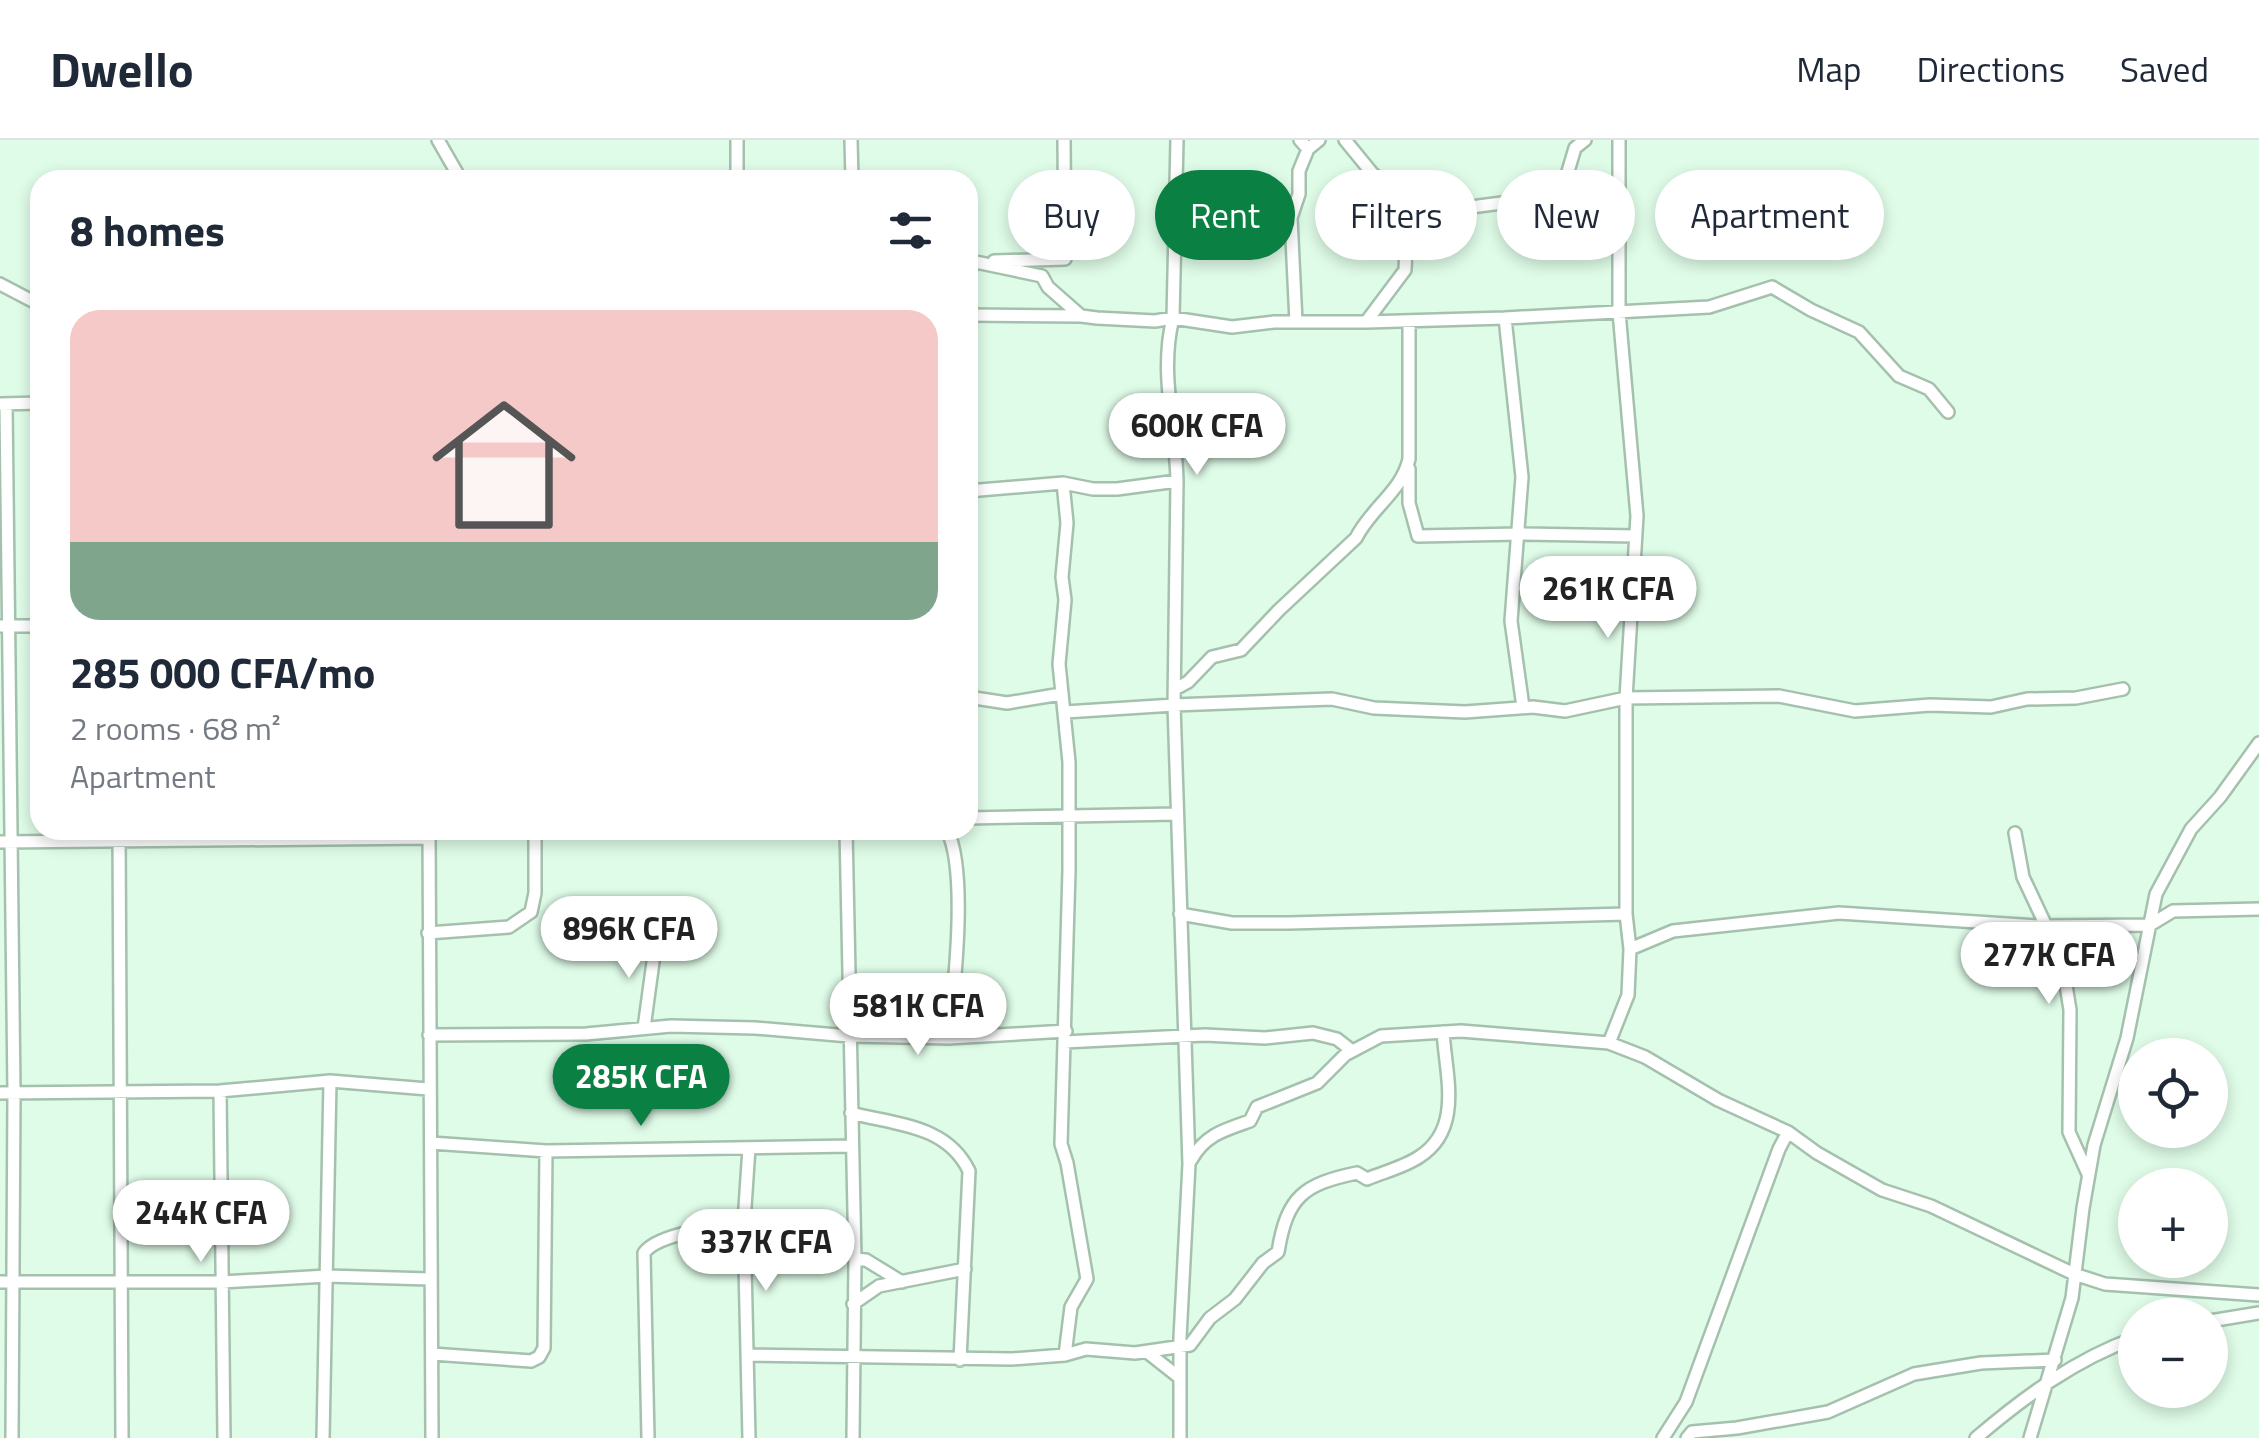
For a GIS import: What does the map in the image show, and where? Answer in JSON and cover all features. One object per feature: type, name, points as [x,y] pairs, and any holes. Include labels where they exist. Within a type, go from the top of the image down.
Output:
[{"type":"street","points":[[438,140],[456,170]]},
{"type":"street","points":[[851,140],[852,170]]},
{"type":"street","points":[[978,266],[1065,259],[1064,140]]},
{"type":"street","points":[[1177,140],[1173,318],[1167,342],[1166,376],[1176,481],[1176,814],[1189,1164],[1180,1346],[1180,1438]]},
{"type":"street","points":[[1345,140],[1369,170]]},
{"type":"street","points":[[1477,207],[1517,202],[1558,205],[1575,148],[1585,140]]},
{"type":"street","points":[[1609,1043],[1628,995],[1626,698],[1637,516],[1619,312],[1618,140]]},
{"type":"street","points":[[737,170],[738,141]]},
{"type":"street","points":[[1296,322],[1292,218],[1299,194],[1299,171],[1309,143]]},
{"type":"street","points":[[1366,322],[1405,270],[1405,260]]},
{"type":"street","points":[[978,268],[1042,276],[1048,287],[1081,316]]},
{"type":"street","points":[[0,284],[30,300]]},
{"type":"street","points":[[978,314],[1155,321],[1173,318],[1232,327],[1296,322],[1408,322],[1709,307],[1772,287],[1859,332],[1899,376],[1929,389],[1948,412]]},
{"type":"street","points":[[1505,318],[1522,477],[1511,620],[1523,707]]},
{"type":"street","points":[[1408,322],[1409,503],[1418,536],[1636,536]]},
{"type":"street","points":[[12,1438],[6,1282],[3,404],[30,403]]},
{"type":"street","points":[[1175,689],[1188,682],[1212,657],[1241,650],[1356,538],[1406,476],[1409,459]]},
{"type":"street","points":[[978,490],[1062,482],[1093,489],[1117,489],[1176,481]]},
{"type":"street","points":[[1062,482],[1067,523],[1059,664],[1066,712],[1068,815],[1061,1144],[1087,1279],[1074,1297],[1065,1355]]},
{"type":"street","points":[[3,626],[30,626]]},
{"type":"street","points":[[1066,712],[1332,699],[1374,708],[1411,710],[1465,712],[1523,707],[1565,711],[1626,698],[1779,696],[1855,711],[1930,705],[1990,707],[2026,700],[2076,698],[2123,688]]},
{"type":"street","points":[[978,698],[1008,703],[1061,694]]},
{"type":"street","points":[[2030,1438],[2072,1298],[2094,1145],[2127,1038],[2156,894],[2190,829],[2220,797],[2259,743]]},
{"type":"street","points":[[978,818],[1176,814]]},
{"type":"street","points":[[2015,833],[2023,877],[2062,960],[2070,1010],[2070,1132],[2089,1176]]},
{"type":"street","points":[[4,842],[37,840]]},
{"type":"street","points":[[119,840],[122,1438]]},
{"type":"street","points":[[429,840],[432,1438]]},
{"type":"street","points":[[428,933],[509,927],[524,919],[534,894],[535,840]]},
{"type":"street","points":[[846,840],[854,1260],[853,1438]]},
{"type":"street","points":[[949,1038],[958,954],[954,856],[950,840]]},
{"type":"street","points":[[1630,948],[1674,931],[1839,913],[2046,926],[2150,925],[2173,911],[2259,909]]},
{"type":"street","points":[[1180,914],[1232,923],[1289,923],[1626,914]]},
{"type":"street","points":[[644,1028],[656,940]]},
{"type":"street","points":[[429,1035],[586,1034],[644,1028],[740,1027],[849,1036],[949,1038],[1265,1038],[1313,1033],[1337,1039],[1351,1050]]},
{"type":"street","points":[[1189,1164],[1208,1138],[1250,1121],[1257,1107],[1317,1083],[1351,1050],[1381,1036],[1443,1032],[1609,1043],[1645,1057],[1718,1100],[1788,1132],[1817,1154],[1882,1190],[1931,1206],[2074,1274],[2105,1284],[2259,1294]]},
{"type":"street","points":[[747,1355],[960,1360],[1065,1355],[1086,1350],[1147,1352],[1196,1340],[1210,1318],[1235,1299],[1263,1263],[1278,1252],[1283,1222],[1300,1194],[1334,1178],[1357,1173],[1367,1179],[1418,1158],[1437,1142],[1448,1124],[1443,1032]]},
{"type":"street","points":[[7,1093],[220,1091],[330,1081],[428,1089]]},
{"type":"street","points":[[323,1438],[330,1081]]},
{"type":"street","points":[[220,1091],[224,1438]]},
{"type":"street","points":[[850,1113],[942,1136],[961,1154],[969,1171],[960,1360]]},
{"type":"street","points":[[1663,1438],[1686,1402],[1788,1132]]},
{"type":"street","points":[[430,1143],[546,1151],[851,1146]]},
{"type":"street","points":[[748,1148],[744,1222],[749,1438]]},
{"type":"street","points":[[432,1354],[520,1361],[539,1357],[546,1338],[546,1151]]},
{"type":"street","points":[[648,1438],[644,1253],[648,1246],[665,1239],[744,1222]]},
{"type":"street","points":[[854,1260],[866,1260],[902,1282]]},
{"type":"street","points":[[853,1304],[879,1286],[964,1269]]},
{"type":"street","points":[[6,1282],[222,1282],[327,1276],[429,1279]]},
{"type":"street","points":[[2228,1318],[2259,1313]]},
{"type":"street","points":[[1976,1438],[2083,1360],[2118,1345]]},
{"type":"street","points":[[1147,1352],[1180,1378]]},
{"type":"street","points":[[1687,1438],[1692,1432],[1828,1412],[1914,1374],[1981,1362],[2054,1360]]},
{"type":"street","points":[[1738,1428],[1748,1438]]}]
